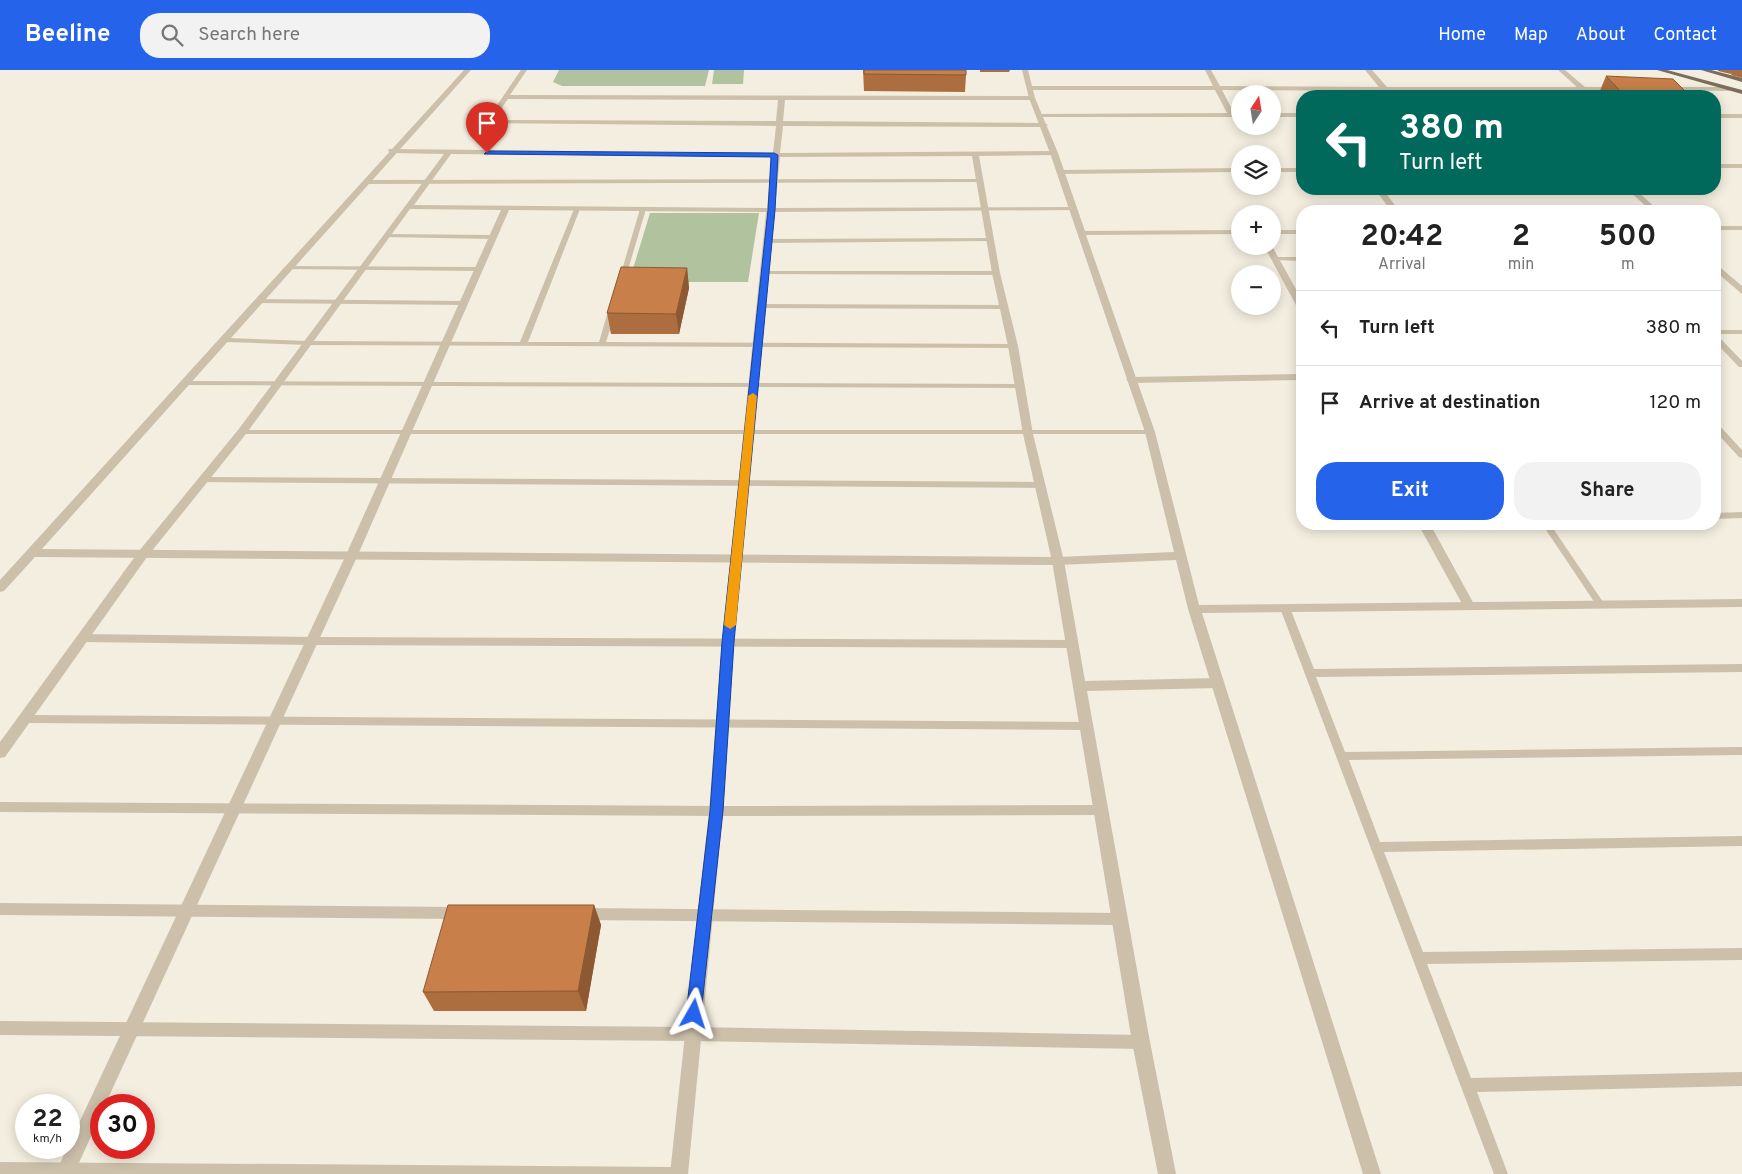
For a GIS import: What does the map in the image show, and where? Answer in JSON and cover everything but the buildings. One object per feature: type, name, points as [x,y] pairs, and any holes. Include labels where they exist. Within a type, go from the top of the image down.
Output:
[{"type":"main road","points":[[1660,70],[1742,92]]},
{"type":"main road","points":[[1677,70],[1742,88]]},
{"type":"main road","points":[[1704,70],[1742,80]]},
{"type":"street","points":[[0,588],[226,340],[287,268],[468,70]]},
{"type":"street","points":[[524,70],[492,117],[495,122],[778,125],[1231,115]]},
{"type":"street","points":[[1025,70],[1031,93],[1054,153],[1150,432],[1194,609],[1372,1174]]},
{"type":"street","points":[[1208,70],[1231,107]]},
{"type":"street","points":[[1368,70],[1385,89]]},
{"type":"street","points":[[1562,70],[1584,89]]},
{"type":"street","points":[[506,97],[782,96],[1220,89],[1622,89]]},
{"type":"street","points":[[1661,89],[1729,89]]},
{"type":"street","points":[[678,1174],[716,811],[728,642],[738,558],[764,273],[772,210],[774,155],[782,96]]},
{"type":"street","points":[[1281,115],[1296,115]]},
{"type":"street","points":[[1721,116],[1742,116]]},
{"type":"street","points":[[392,152],[774,155],[1054,153]]},
{"type":"street","points":[[0,753],[143,554],[242,432],[448,153]]},
{"type":"street","points":[[975,154],[996,273],[1013,346],[1018,386],[1058,561],[1119,919],[1167,1174]]},
{"type":"street","points":[[1721,166],[1742,166]]},
{"type":"street","points":[[1060,172],[1231,170]]},
{"type":"street","points":[[1281,170],[1296,170]]},
{"type":"street","points":[[1638,195],[1648,205]]},
{"type":"street","points":[[408,207],[772,210]]},
{"type":"street","points":[[65,1172],[386,481],[506,207]]},
{"type":"street","points":[[1721,228],[1742,228]]},
{"type":"street","points":[[1081,233],[1231,232]]},
{"type":"street","points":[[1281,232],[1296,232]]},
{"type":"street","points":[[1273,255],[1296,296]]},
{"type":"street","points":[[1721,272],[1742,291]]},
{"type":"street","points":[[1131,380],[1296,377]]},
{"type":"street","points":[[1427,530],[1469,606]]},
{"type":"street","points":[[31,553],[351,557],[1058,561],[1180,556]]},
{"type":"street","points":[[1194,609],[1742,603]]},
{"type":"street","points":[[1080,686],[1217,683]]},
{"type":"lane","points":[[366,182],[980,180]]},
{"type":"lane","points":[[772,210],[1073,208]]},
{"type":"lane","points":[[523,344],[576,209]]},
{"type":"lane","points":[[618,290],[643,209]]},
{"type":"lane","points":[[387,236],[492,237]]},
{"type":"lane","points":[[769,241],[991,239]]},
{"type":"lane","points":[[1275,259],[1296,258]]},
{"type":"lane","points":[[287,268],[478,269]]},
{"type":"lane","points":[[764,273],[996,273]]},
{"type":"lane","points":[[602,344],[616,299]]},
{"type":"lane","points":[[259,301],[464,304]]},
{"type":"lane","points":[[761,306],[1004,307]]},
{"type":"lane","points":[[1721,332],[1742,332]]},
{"type":"lane","points":[[226,340],[307,343],[1013,346]]},
{"type":"lane","points":[[1721,344],[1742,365]]},
{"type":"lane","points":[[185,383],[1018,386]]},
{"type":"lane","points":[[242,432],[1028,434],[1150,432]]},
{"type":"lane","points":[[1721,432],[1742,455]]},
{"type":"lane","points":[[204,480],[1041,485]]},
{"type":"lane","points":[[1721,516],[1742,516]]},
{"type":"lane","points":[[1550,530],[1600,604]]},
{"type":"lane","points":[[1285,608],[1501,1174]]},
{"type":"lane","points":[[82,638],[312,642],[1072,644]]},
{"type":"lane","points":[[1310,674],[1742,668]]},
{"type":"lane","points":[[25,719],[1086,726]]},
{"type":"lane","points":[[1342,756],[1742,751]]},
{"type":"lane","points":[[0,807],[716,811],[1101,810]]},
{"type":"lane","points":[[1376,847],[1742,841]]},
{"type":"lane","points":[[0,909],[475,913]]},
{"type":"lane","points":[[574,914],[1119,919]]},
{"type":"lane","points":[[1419,958],[1742,954]]},
{"type":"lane","points":[[0,1028],[692,1034],[1141,1042]]},
{"type":"lane","points":[[1467,1085],[1742,1079]]},
{"type":"lane","points":[[0,1169],[65,1172],[678,1174]]},
{"type":"green space","points":[[559,70],[709,70],[705,86],[562,86],[553,82]]},
{"type":"green space","points":[[714,70],[744,70],[743,84],[712,84]]},
{"type":"green space","points":[[650,213],[759,213],[748,282],[629,282]]},
{"type":"slow traffic","points":[[730,625],[753,396]]},
{"type":"route","points":[[487,153],[774,155],[772,210],[764,273],[738,558],[728,642],[716,811],[694,1014]]}]
